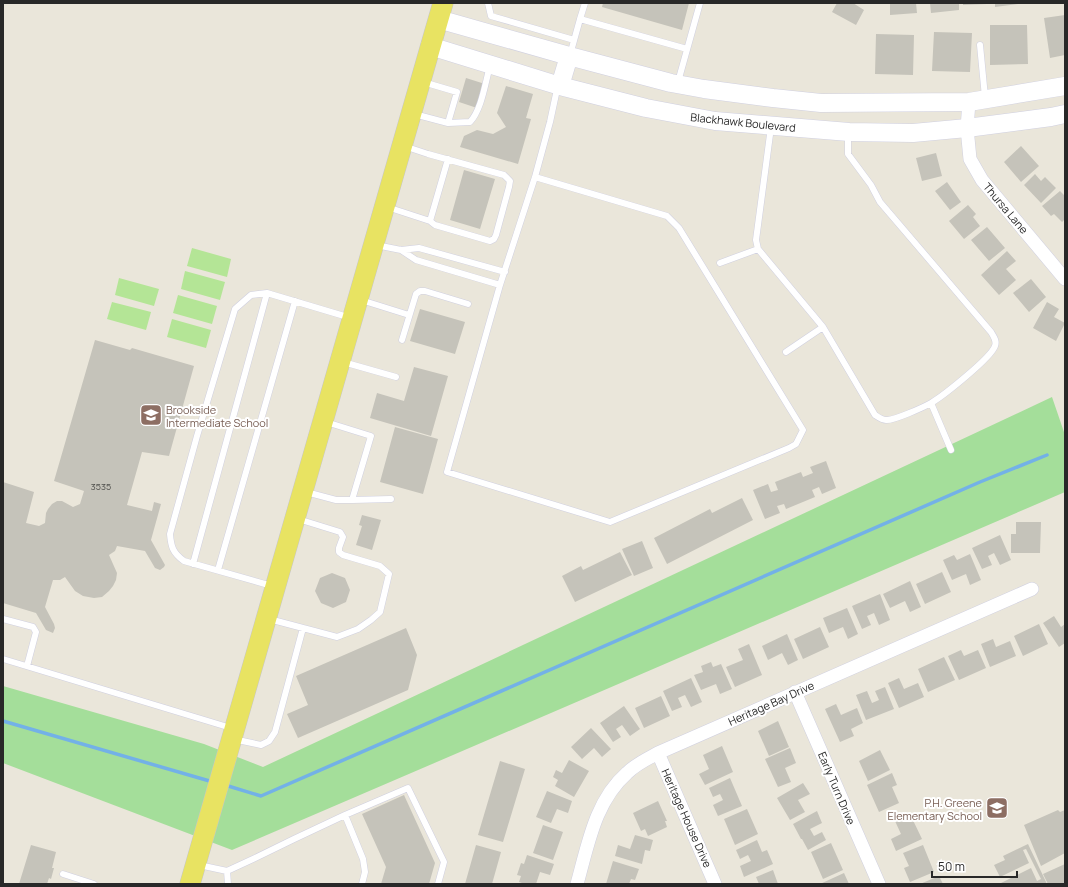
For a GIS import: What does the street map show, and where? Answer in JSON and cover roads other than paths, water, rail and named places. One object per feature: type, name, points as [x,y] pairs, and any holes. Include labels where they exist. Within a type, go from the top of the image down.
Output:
[{"type":"main road","points":[[190,884],[440,11],[572,48],[677,84],[773,98],[820,103],[977,101],[1065,86]]},
{"type":"main road","name":"Blackhawk Boulevard","points":[[430,46],[560,86],[646,108],[715,121],[849,132],[913,133],[967,128],[1065,114]]},
{"type":"main road","points":[[560,86],[572,48]]},
{"type":"main road","points":[[771,126],[773,98]]},
{"type":"street","name":"Thursa Lane","points":[[977,101],[967,128],[970,159],[982,180],[1065,279]]},
{"type":"street","name":"Heritage Bay Drive","points":[[577,884],[595,821],[605,799],[613,787],[626,773],[638,764],[658,753],[795,692],[1032,589]]},
{"type":"street","name":"Early Turn Drive","points":[[795,692],[879,884]]},
{"type":"street","name":"Heritage House Drive","points":[[658,753],[715,884]]},
{"type":"lane","points":[[488,3],[491,16],[572,48],[585,3]]},
{"type":"lane","points":[[677,84],[700,3]]},
{"type":"lane","points":[[580,19],[687,49]]},
{"type":"lane","points":[[977,101],[980,45]]},
{"type":"lane","points":[[411,113],[448,123],[470,122],[476,116],[491,65]]},
{"type":"lane","points":[[420,82],[458,92],[448,123]]},
{"type":"lane","points":[[535,177],[667,216],[679,228],[803,430],[796,444],[610,522],[447,472],[500,285],[535,177],[556,94],[560,86]]},
{"type":"lane","points":[[771,126],[756,240],[758,249],[823,327],[875,415],[878,418],[886,420],[931,403],[948,391],[988,357],[995,346],[996,341],[991,332],[880,202],[871,185],[848,154],[849,132]]},
{"type":"lane","points":[[384,206],[490,241],[494,239],[496,235],[510,181],[504,174],[428,154],[402,145]]},
{"type":"lane","points":[[430,221],[448,159]]},
{"type":"lane","points":[[373,244],[401,250],[419,248],[504,272]]},
{"type":"lane","points":[[720,263],[758,249]]},
{"type":"lane","points":[[401,250],[416,260],[500,285]]},
{"type":"lane","points":[[478,278],[481,265]]},
{"type":"lane","points":[[402,340],[416,294],[420,291],[425,291],[468,304]]},
{"type":"lane","points":[[275,587],[184,561],[176,556],[171,544],[170,534],[197,436],[235,310],[250,295],[267,293],[295,301],[409,315]]},
{"type":"lane","points":[[193,564],[267,293]]},
{"type":"lane","points":[[218,570],[295,301]]},
{"type":"lane","points":[[786,352],[823,327]]},
{"type":"lane","points":[[340,361],[396,377]]},
{"type":"lane","points":[[931,403],[951,450]]},
{"type":"lane","points":[[323,421],[371,436],[352,500]]},
{"type":"lane","points":[[303,491],[336,500],[391,499]]},
{"type":"lane","points":[[266,618],[337,637],[358,629],[380,612],[389,574],[380,566],[343,555],[339,552],[343,537],[340,532],[295,518]]},
{"type":"lane","points":[[3,618],[33,626],[36,632],[27,666]]},
{"type":"lane","points":[[3,659],[27,666],[231,741],[261,745],[269,741],[275,732],[303,628]]},
{"type":"lane","points":[[196,864],[227,871],[345,815],[408,788],[444,862],[438,884]]},
{"type":"lane","points":[[345,815],[363,859],[365,872],[362,884]]},
{"type":"lane","points":[[227,871],[230,884]]},
{"type":"lane","points":[[62,874],[94,884]]},
{"type":"waterway","points":[[225,785],[261,796],[980,482],[1047,455]]},
{"type":"waterway","points":[[3,721],[213,782]]},
{"type":"place","name":"Brookside Intermediate School","points":[[151,415]]},
{"type":"place","name":"P.H. Greene Elementary School","points":[[997,808]]}]
